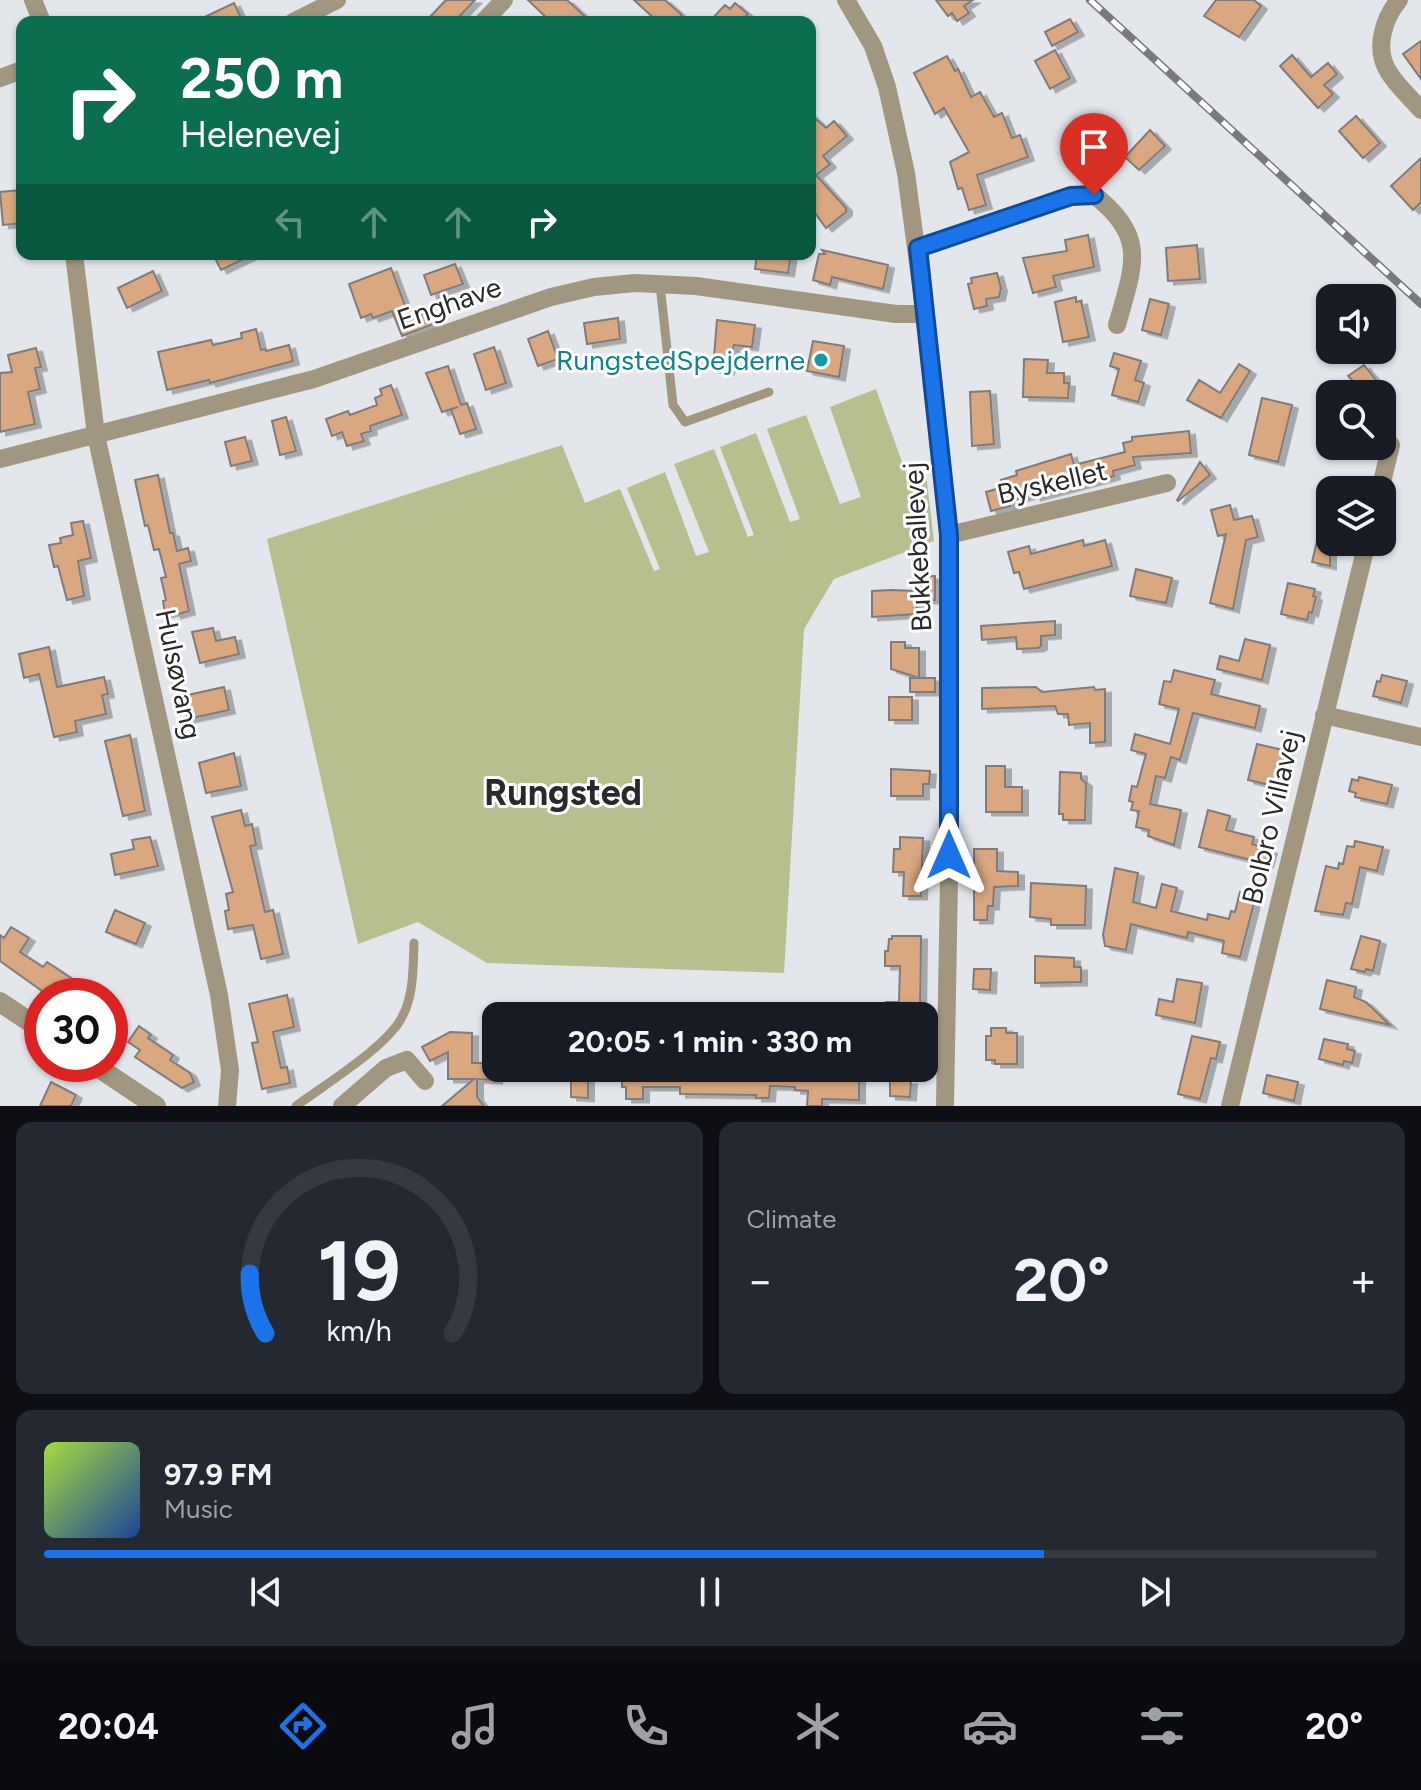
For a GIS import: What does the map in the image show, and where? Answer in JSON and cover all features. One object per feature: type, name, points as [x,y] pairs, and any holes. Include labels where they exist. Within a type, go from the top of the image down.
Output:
[{"type":"street","points":[[305,16],[337,0]]},
{"type":"street","points":[[489,16],[504,0]]},
{"type":"street","name":"Bukkeballevej","points":[[846,0],[873,46],[887,87],[906,173],[918,248],[949,535],[950,824],[945,1106]]},
{"type":"street","points":[[1399,0],[1388,14],[1381,38],[1386,69],[1421,110]]},
{"type":"street","points":[[918,248],[1071,196],[1094,195],[1113,210],[1132,240],[1132,268],[1117,325]]},
{"type":"street","name":"Hulsøvang","points":[[75,260],[96,435],[219,995],[230,1070],[227,1106]]},
{"type":"street","name":"Enghave","points":[[0,459],[314,379],[551,297],[594,287],[635,283],[696,286],[896,314],[925,314]]},
{"type":"street","name":"Byskellet","points":[[949,535],[1167,483]]},
{"type":"street","name":"Bolbro Villavej","points":[[1230,1106],[1364,556]]},
{"type":"street","points":[[1324,715],[1421,737]]},
{"type":"street","points":[[0,1002],[24,1018]]},
{"type":"street","points":[[342,1106],[386,1068],[407,1060],[425,1081]]},
{"type":"street","points":[[120,1082],[156,1106]]},
{"type":"lane","points":[[660,284],[673,405],[685,422],[769,392]]},
{"type":"lane","points":[[296,1106],[389,1036],[403,1016],[412,982],[414,943]]},
{"type":"green space","points":[[876,389],[908,479],[926,474],[934,541],[834,579],[804,629],[784,973],[487,963],[418,922],[358,944],[267,539],[562,445],[585,503],[620,489],[654,571],[660,569],[627,488],[665,472],[696,556],[709,552],[674,464],[714,449],[748,537],[754,535],[720,447],[756,433],[790,522],[800,519],[767,429],[806,415],[840,504],[861,497],[830,407]]},
{"type":"building","points":[[446,0],[475,0],[460,16],[431,16]]},
{"type":"building","points":[[528,0],[567,0],[584,16],[545,16]]},
{"type":"building","points":[[634,0],[665,0],[682,15],[681,16],[651,16]]},
{"type":"building","points":[[936,0],[973,0],[964,6],[969,13],[957,21],[952,13],[948,16]]},
{"type":"building","points":[[1216,0],[1254,0],[1261,6],[1239,37],[1204,16]]},
{"type":"building","points":[[234,3],[240,16],[207,16]]},
{"type":"building","points":[[735,3],[748,14],[715,16],[725,5],[730,9]]},
{"type":"building","points":[[1070,19],[1078,32],[1052,46],[1045,32]]},
{"type":"building","points":[[1421,41],[1421,79],[1403,54]]},
{"type":"building","points":[[1055,50],[1070,78],[1050,89],[1035,61]]},
{"type":"building","points":[[1292,55],[1311,77],[1328,63],[1337,74],[1324,85],[1333,94],[1318,108],[1280,66]]},
{"type":"building","points":[[947,56],[955,71],[958,69],[971,97],[980,92],[994,117],[1002,113],[1012,138],[1020,135],[1028,157],[977,175],[986,205],[969,210],[962,188],[958,189],[950,162],[969,152],[944,108],[935,114],[914,73]]},
{"type":"building","points":[[1356,116],[1380,143],[1363,158],[1339,131]]},
{"type":"building","points":[[816,119],[826,128],[834,121],[847,136],[823,156],[830,164],[816,175]]},
{"type":"building","points":[[1150,130],[1165,146],[1139,170],[1125,157]]},
{"type":"building","points":[[1421,158],[1421,202],[1413,210],[1391,186]]},
{"type":"building","points":[[816,175],[846,208],[846,212],[826,228],[816,214]]},
{"type":"building","points":[[16,190],[16,224],[3,225],[0,192]]},
{"type":"building","points":[[1088,235],[1094,267],[1053,276],[1056,287],[1033,293],[1023,258],[1067,251],[1065,240]]},
{"type":"building","points":[[1197,245],[1200,279],[1168,281],[1166,248]]},
{"type":"building","points":[[822,250],[888,265],[883,289],[832,277],[830,285],[813,280],[819,254],[825,254]]},
{"type":"building","points":[[216,260],[242,260],[221,270]]},
{"type":"building","points":[[756,260],[790,260],[788,273],[755,269]]},
{"type":"building","points":[[455,264],[463,284],[431,295],[424,275]]},
{"type":"building","points":[[391,268],[410,319],[429,312],[434,324],[402,336],[392,311],[373,318],[371,314],[361,318],[349,284]]},
{"type":"building","points":[[153,271],[162,291],[127,308],[118,288]]},
{"type":"building","points":[[997,273],[1001,288],[999,297],[986,299],[987,306],[974,309],[968,284],[972,283],[971,278]]},
{"type":"building","points":[[1076,297],[1076,302],[1081,301],[1089,337],[1063,342],[1055,302]]},
{"type":"building","points":[[1150,299],[1169,304],[1161,335],[1142,330]]},
{"type":"building","points":[[618,318],[620,339],[587,344],[584,323]]},
{"type":"building","points":[[717,320],[755,325],[752,347],[734,345],[728,371],[713,369]]},
{"type":"building","points":[[256,329],[261,350],[289,345],[293,361],[210,383],[209,380],[167,390],[158,352],[211,340],[213,345],[242,338],[241,333]]},
{"type":"building","points":[[548,331],[558,359],[538,366],[528,339]]},
{"type":"building","name":"RungstedSpejderne","points":[[813,341],[844,346],[839,377],[807,371]]},
{"type":"building","points":[[494,347],[506,383],[486,390],[474,354]]},
{"type":"building","points":[[36,348],[41,367],[35,368],[40,389],[28,392],[35,424],[0,432],[0,373],[12,372],[8,355]]},
{"type":"building","points":[[1114,353],[1141,361],[1135,380],[1144,383],[1138,402],[1112,395],[1119,369],[1110,366]]},
{"type":"building","points":[[1024,359],[1048,360],[1047,373],[1064,373],[1064,383],[1069,383],[1068,398],[1023,397]]},
{"type":"building","points":[[1239,364],[1250,371],[1221,418],[1187,400],[1199,380],[1220,393]]},
{"type":"building","points":[[1364,365],[1376,380],[1352,380],[1348,376]]},
{"type":"building","points":[[448,366],[461,405],[467,403],[476,429],[460,434],[451,409],[442,412],[426,373]]},
{"type":"building","points":[[391,385],[402,415],[370,426],[371,431],[361,434],[364,441],[347,446],[342,432],[332,436],[326,419],[348,411],[350,415],[377,405],[375,398],[382,395],[380,389]]},
{"type":"building","points":[[990,391],[994,444],[972,446],[970,392]]},
{"type":"building","points":[[1262,398],[1292,405],[1278,462],[1249,455]]},
{"type":"building","points":[[286,417],[296,451],[280,455],[272,421]]},
{"type":"building","points":[[1189,431],[1191,453],[1133,457],[1135,465],[1113,471],[1114,476],[1009,501],[1010,506],[991,511],[986,492],[1003,487],[1001,480],[1017,475],[1016,471],[1071,454],[1074,465],[1125,452],[1123,443],[1132,441],[1132,437]]},
{"type":"building","points":[[245,437],[252,461],[231,466],[225,442]]},
{"type":"building","points":[[1200,462],[1210,475],[1178,501],[1177,500]]},
{"type":"building","points":[[158,475],[170,533],[173,533],[177,551],[188,548],[191,561],[179,564],[189,611],[175,615],[174,612],[165,614],[163,601],[166,600],[161,578],[166,577],[159,549],[154,550],[148,525],[145,526],[135,480]]},
{"type":"building","points":[[1230,505],[1234,520],[1252,516],[1258,537],[1246,540],[1233,609],[1210,603],[1226,534],[1218,536],[1211,510]]},
{"type":"building","points":[[83,521],[91,558],[78,561],[84,596],[67,600],[49,545],[61,543],[60,538],[73,535],[71,523]]},
{"type":"building","points":[[1083,540],[1084,546],[1105,540],[1112,566],[1024,589],[1019,572],[1014,573],[1008,552],[1029,546],[1031,554]]},
{"type":"building","points":[[1316,545],[1316,556],[1330,556],[1330,566],[1312,562]]},
{"type":"building","points":[[1136,569],[1172,578],[1166,603],[1130,596]]},
{"type":"building","points":[[921,576],[935,576],[935,600],[921,600]]},
{"type":"building","points":[[1288,583],[1315,589],[1312,613],[1309,612],[1307,620],[1281,614]]},
{"type":"building","points":[[872,591],[917,591],[917,614],[872,617]]},
{"type":"building","points":[[1055,621],[1055,635],[1041,636],[1041,646],[1038,648],[1017,649],[1016,637],[982,640],[981,626]]},
{"type":"building","points":[[213,628],[216,641],[235,637],[239,654],[200,663],[192,632]]},
{"type":"building","points":[[1245,639],[1270,645],[1262,680],[1217,669],[1220,656],[1239,661]]},
{"type":"building","points":[[891,642],[905,642],[905,648],[919,648],[919,678],[891,669]]},
{"type":"building","points":[[49,647],[57,687],[104,677],[108,694],[102,695],[106,714],[75,721],[77,732],[54,737],[39,674],[24,678],[19,654]]},
{"type":"building","points":[[1174,670],[1215,680],[1211,694],[1260,706],[1255,728],[1193,713],[1180,760],[1171,757],[1165,778],[1156,776],[1150,804],[1181,810],[1174,845],[1148,836],[1149,830],[1136,827],[1139,811],[1131,810],[1133,802],[1129,801],[1132,786],[1137,787],[1146,754],[1131,750],[1135,734],[1170,744],[1179,709],[1159,704],[1164,681],[1171,682]]},
{"type":"building","points":[[1382,675],[1407,681],[1401,703],[1373,696]]},
{"type":"building","points":[[910,678],[935,678],[935,692],[910,692]]},
{"type":"building","points":[[224,687],[229,710],[188,719],[183,696]]},
{"type":"building","points":[[1036,687],[1042,692],[1094,687],[1095,690],[1105,689],[1105,742],[1090,743],[1090,723],[1069,725],[1068,714],[1058,714],[1055,706],[982,709],[982,688]]},
{"type":"building","points":[[889,697],[912,697],[912,720],[889,720]]},
{"type":"building","points":[[130,735],[145,811],[123,816],[105,741]]},
{"type":"building","points":[[1257,744],[1287,751],[1278,787],[1248,780]]},
{"type":"building","points":[[234,753],[241,786],[206,793],[199,763]]},
{"type":"building","points":[[986,766],[1005,766],[1005,787],[1022,787],[1022,812],[986,812]]},
{"type":"building","points":[[891,769],[930,771],[929,784],[923,784],[923,796],[891,796]]},
{"type":"building","points":[[1060,772],[1081,773],[1081,779],[1086,783],[1085,820],[1063,820],[1063,814],[1059,814]]},
{"type":"building","points":[[1359,777],[1392,785],[1387,804],[1355,797],[1356,793],[1349,791],[1352,779],[1358,781]]},
{"type":"building","points":[[241,810],[245,826],[252,824],[256,845],[250,846],[265,912],[273,910],[283,954],[261,959],[253,925],[228,929],[226,894],[233,892],[212,817]]},
{"type":"building","points":[[1208,810],[1230,816],[1226,830],[1254,837],[1252,844],[1271,850],[1267,864],[1199,847]]},
{"type":"building","points":[[150,837],[158,866],[115,875],[111,854],[134,849],[132,840]]},
{"type":"building","points":[[900,837],[923,838],[921,896],[903,896],[904,872],[893,872],[894,849],[900,849]]},
{"type":"building","points":[[1355,841],[1383,847],[1377,871],[1360,867],[1352,904],[1346,903],[1343,915],[1315,911],[1326,866],[1338,869],[1339,863],[1343,864],[1347,846],[1354,847]]},
{"type":"building","points":[[974,849],[997,849],[997,871],[1018,872],[1018,886],[994,887],[993,906],[988,906],[987,920],[974,920]]},
{"type":"building","points":[[1115,868],[1138,873],[1133,902],[1156,908],[1162,884],[1177,888],[1171,911],[1207,920],[1208,914],[1229,919],[1231,911],[1235,912],[1240,892],[1256,895],[1240,957],[1222,953],[1224,941],[1188,932],[1187,938],[1131,924],[1126,950],[1105,946],[1103,935]]},
{"type":"building","points":[[1031,883],[1086,886],[1085,925],[1051,925],[1051,919],[1030,917]]},
{"type":"building","points":[[115,910],[145,923],[136,944],[106,932]]},
{"type":"building","points":[[11,927],[29,938],[20,952],[43,967],[47,962],[71,978],[24,978],[0,961],[0,935],[4,938]]},
{"type":"building","points":[[892,936],[921,936],[920,1002],[899,1002],[900,966],[885,966],[885,951],[888,951],[889,939]]},
{"type":"building","points":[[1361,936],[1380,941],[1373,971],[1351,969]]},
{"type":"building","points":[[1035,956],[1074,958],[1074,967],[1081,967],[1081,982],[1035,983]]},
{"type":"building","points":[[974,969],[991,969],[990,990],[973,989]]},
{"type":"building","points":[[1177,979],[1202,983],[1195,1023],[1156,1015],[1159,999],[1173,1002]]},
{"type":"building","points":[[1327,980],[1356,987],[1354,997],[1366,1002],[1390,1025],[1320,1009]]},
{"type":"building","points":[[287,995],[294,1027],[273,1032],[281,1068],[287,1067],[290,1083],[262,1089],[252,1043],[258,1042],[249,1004]]},
{"type":"building","points":[[139,1026],[151,1035],[148,1038],[173,1055],[170,1060],[190,1073],[194,1082],[182,1088],[135,1057],[140,1050],[128,1042]]},
{"type":"building","points":[[991,1028],[1006,1028],[1006,1033],[1017,1033],[1017,1064],[995,1064],[995,1060],[986,1060],[986,1036],[991,1036]]},
{"type":"building","points":[[450,1032],[472,1033],[472,1063],[482,1063],[482,1079],[477,1079],[477,1097],[484,1106],[442,1106],[474,1079],[448,1079],[448,1052],[430,1061],[422,1047]]},
{"type":"building","points":[[1192,1036],[1220,1042],[1216,1059],[1211,1058],[1200,1099],[1178,1094]]},
{"type":"building","points":[[1324,1039],[1348,1044],[1347,1049],[1355,1051],[1352,1063],[1344,1061],[1343,1065],[1319,1059]]},
{"type":"building","points":[[1267,1075],[1298,1082],[1294,1101],[1263,1093]]},
{"type":"building","points":[[51,1082],[76,1095],[71,1106],[40,1106]]},
{"type":"building","points":[[571,1082],[588,1082],[588,1098],[571,1097]]},
{"type":"building","points":[[622,1082],[859,1082],[859,1100],[822,1099],[822,1106],[807,1106],[808,1091],[770,1086],[769,1098],[756,1098],[756,1095],[680,1094],[680,1087],[643,1087],[643,1099],[626,1099],[626,1087],[622,1087]]},
{"type":"building","points":[[890,1082],[911,1082],[910,1097],[890,1096]]},
{"type":"railway","points":[[1090,0],[1421,304]]},
{"type":"place","name":"RungstedSpejderne","points":[[821,360]]},
{"type":"district","name":"Rungsted","points":[[563,792]]},
{"type":"route","points":[[949,855],[949,535],[918,248],[1071,196],[1094,195]]}]
